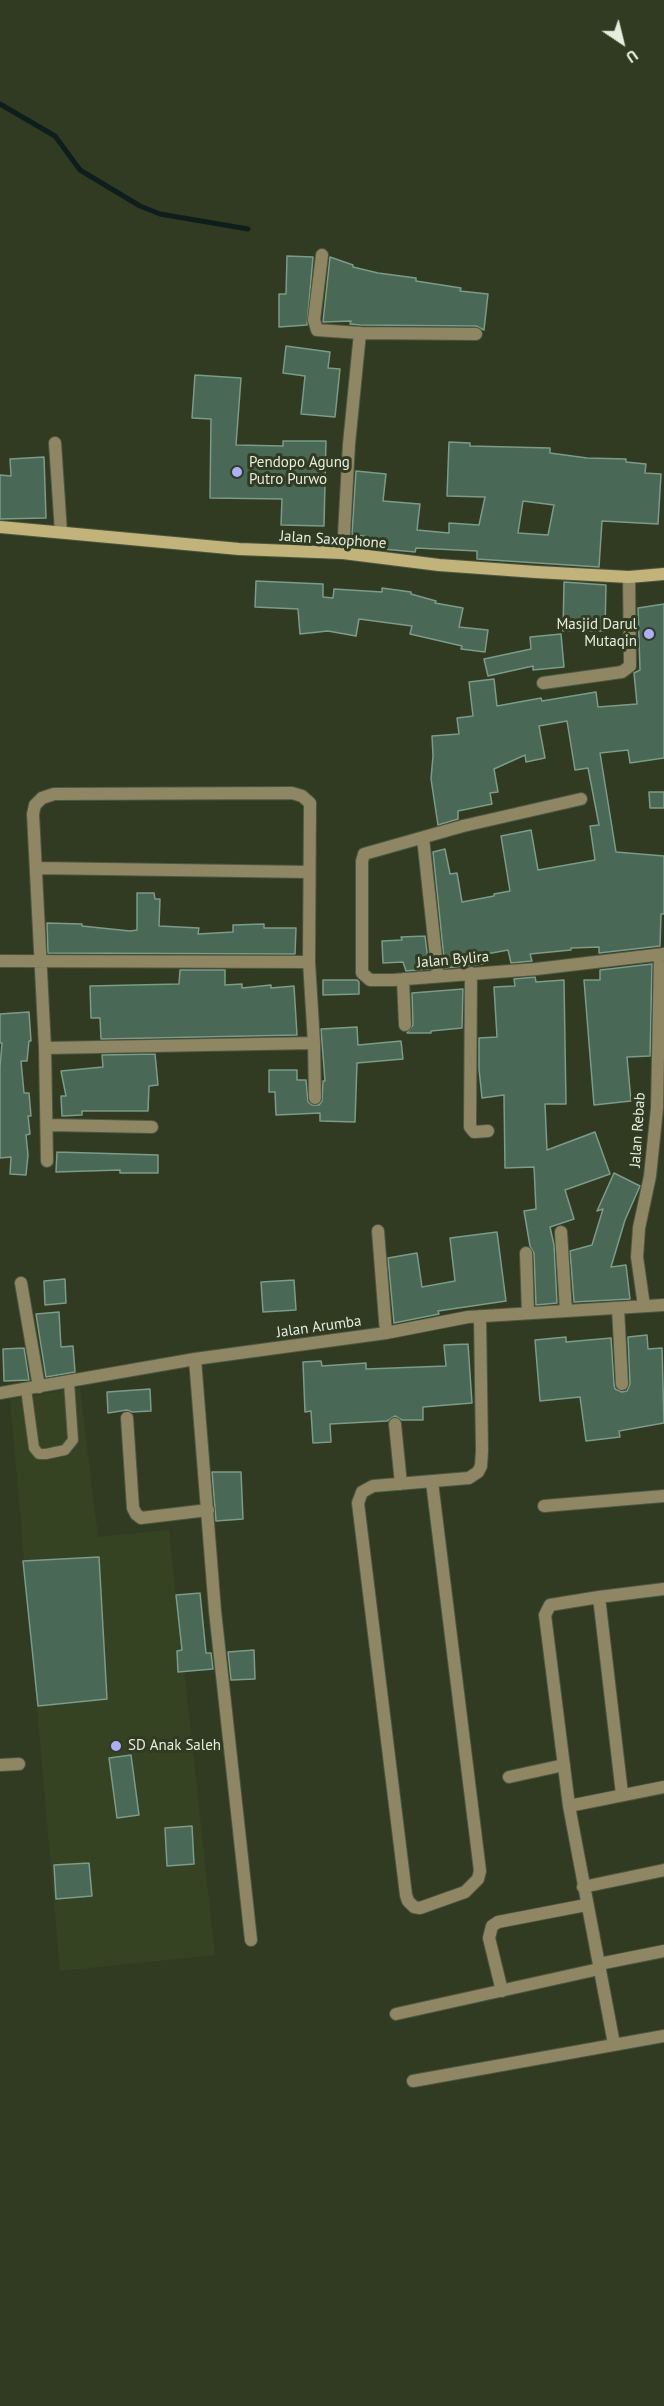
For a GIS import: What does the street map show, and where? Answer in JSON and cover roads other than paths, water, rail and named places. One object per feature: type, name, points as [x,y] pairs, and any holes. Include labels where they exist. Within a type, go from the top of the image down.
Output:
[{"type":"main road","name":"Jalan Saxophone","points":[[0,527],[239,549],[343,553],[439,565],[629,577],[664,574]]},
{"type":"street","points":[[322,255],[315,326],[321,332],[476,334]]},
{"type":"street","points":[[343,553],[349,444],[360,333]]},
{"type":"street","points":[[55,443],[61,532]]},
{"type":"street","points":[[543,683],[622,672],[630,666],[629,577]]},
{"type":"street","points":[[47,1161],[45,1048],[33,814],[35,805],[48,796],[292,793],[302,796],[310,804],[309,962],[315,1098]]},
{"type":"street","points":[[438,976],[423,838],[581,799]]},
{"type":"street","name":"Jalan Bylira","points":[[423,838],[368,853],[363,857],[362,973],[370,980],[536,969],[662,955]]},
{"type":"street","points":[[37,868],[309,872]]},
{"type":"street","name":"Jalan Rebab","points":[[644,1306],[638,1243],[658,1155],[657,1108],[662,955]]},
{"type":"street","points":[[0,962],[309,962]]},
{"type":"street","points":[[471,973],[470,1127],[474,1132],[488,1131]]},
{"type":"street","points":[[402,979],[405,1025]]},
{"type":"street","points":[[45,1048],[314,1043]]},
{"type":"street","points":[[48,1125],[152,1127]]},
{"type":"street","points":[[378,1232],[386,1333]]},
{"type":"street","points":[[561,1232],[566,1311]]},
{"type":"street","points":[[526,1253],[528,1313]]},
{"type":"street","points":[[21,1283],[39,1387]]},
{"type":"street","name":"Jalan Arumba","points":[[0,1393],[195,1359],[386,1333],[480,1316],[664,1305]]},
{"type":"street","points":[[618,1308],[622,1384]]},
{"type":"street","points":[[432,1482],[480,1871],[478,1879],[465,1892],[420,1908],[408,1901],[406,1895],[358,1503],[362,1492],[369,1487],[469,1478],[478,1472],[481,1466],[480,1316]]},
{"type":"street","points":[[195,1359],[215,1611],[252,1940]]},
{"type":"street","points":[[127,1418],[133,1508],[136,1514],[141,1518],[208,1510]]},
{"type":"street","points":[[395,1424],[401,1484]]},
{"type":"street","points":[[544,1506],[664,1496]]},
{"type":"street","points":[[614,2044],[569,1806],[545,1616],[550,1605],[664,1589]]},
{"type":"street","points":[[599,1597],[622,1794]]},
{"type":"street","points":[[0,1765],[19,1764]]},
{"type":"street","points":[[509,1777],[564,1765]]},
{"type":"street","points":[[569,1806],[664,1787]]},
{"type":"street","points":[[583,1887],[664,1870]]},
{"type":"street","points":[[502,1991],[489,1938],[492,1926],[498,1922],[586,1905]]},
{"type":"street","points":[[396,2014],[502,1991],[664,1951]]},
{"type":"street","points":[[413,2081],[664,2036]]},
{"type":"lane","points":[[26,1389],[34,1448],[39,1454],[46,1454],[65,1450],[73,1440],[69,1382]]},
{"type":"waterway","points":[[0,104],[55,136],[80,170],[140,206],[160,214],[248,229]]},
{"type":"place","name":"Pendopo Agung Putro Purwo","points":[[237,472]]},
{"type":"place","name":"Masjid Darul Mutaqin","points":[[649,634]]},
{"type":"place","name":"SD Anak Saleh","points":[[116,1746]]}]
